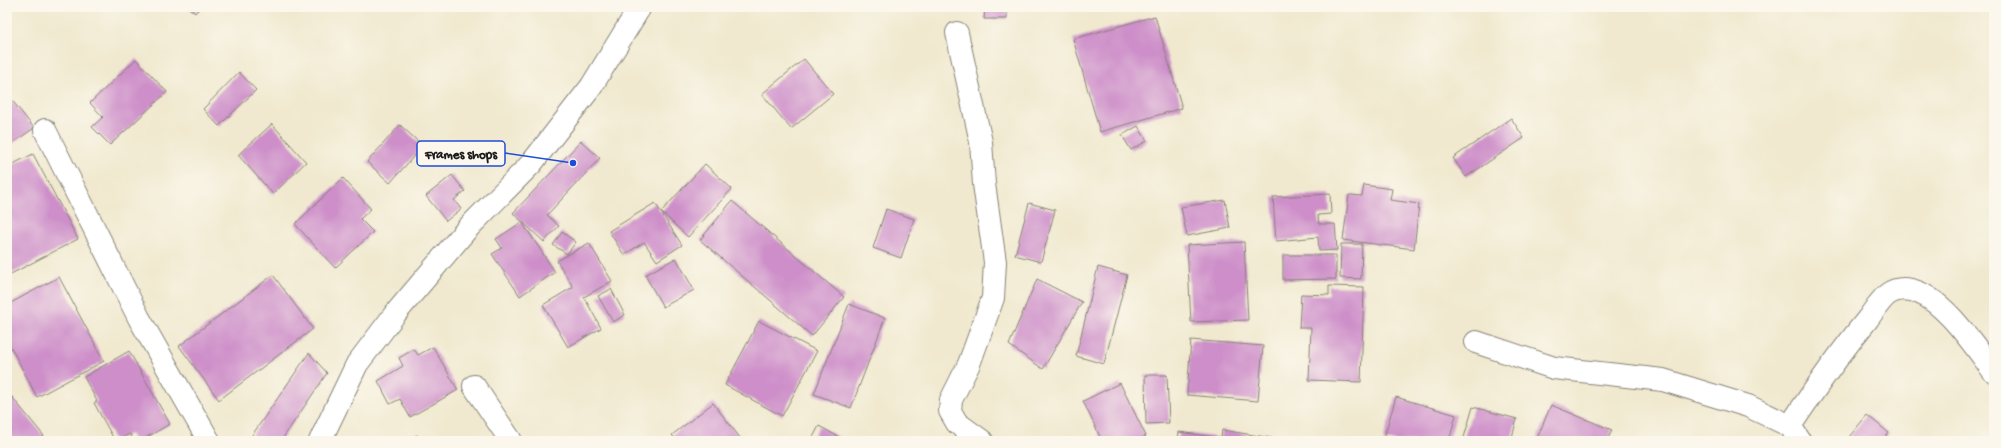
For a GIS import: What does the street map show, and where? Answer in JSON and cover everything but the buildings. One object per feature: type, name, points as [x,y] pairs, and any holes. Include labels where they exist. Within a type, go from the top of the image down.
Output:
[{"type":"street","points":[[320,441],[357,364],[395,314],[467,229],[531,164],[591,87],[640,7]]},
{"type":"street","points":[[957,33],[981,142],[984,184],[995,262],[993,298],[969,364],[951,400],[950,411],[957,423],[982,441]]},
{"type":"street","points":[[45,130],[139,318],[208,441]]},
{"type":"street","points":[[1476,342],[1554,368],[1663,380],[1748,406],[1795,434],[1855,334],[1887,295],[1897,289],[1911,290],[1924,294],[1956,321],[1994,372]]},
{"type":"street","points":[[474,386],[511,441]]},
{"type":"place","name":"Frames shops","points":[[573,163]]}]
